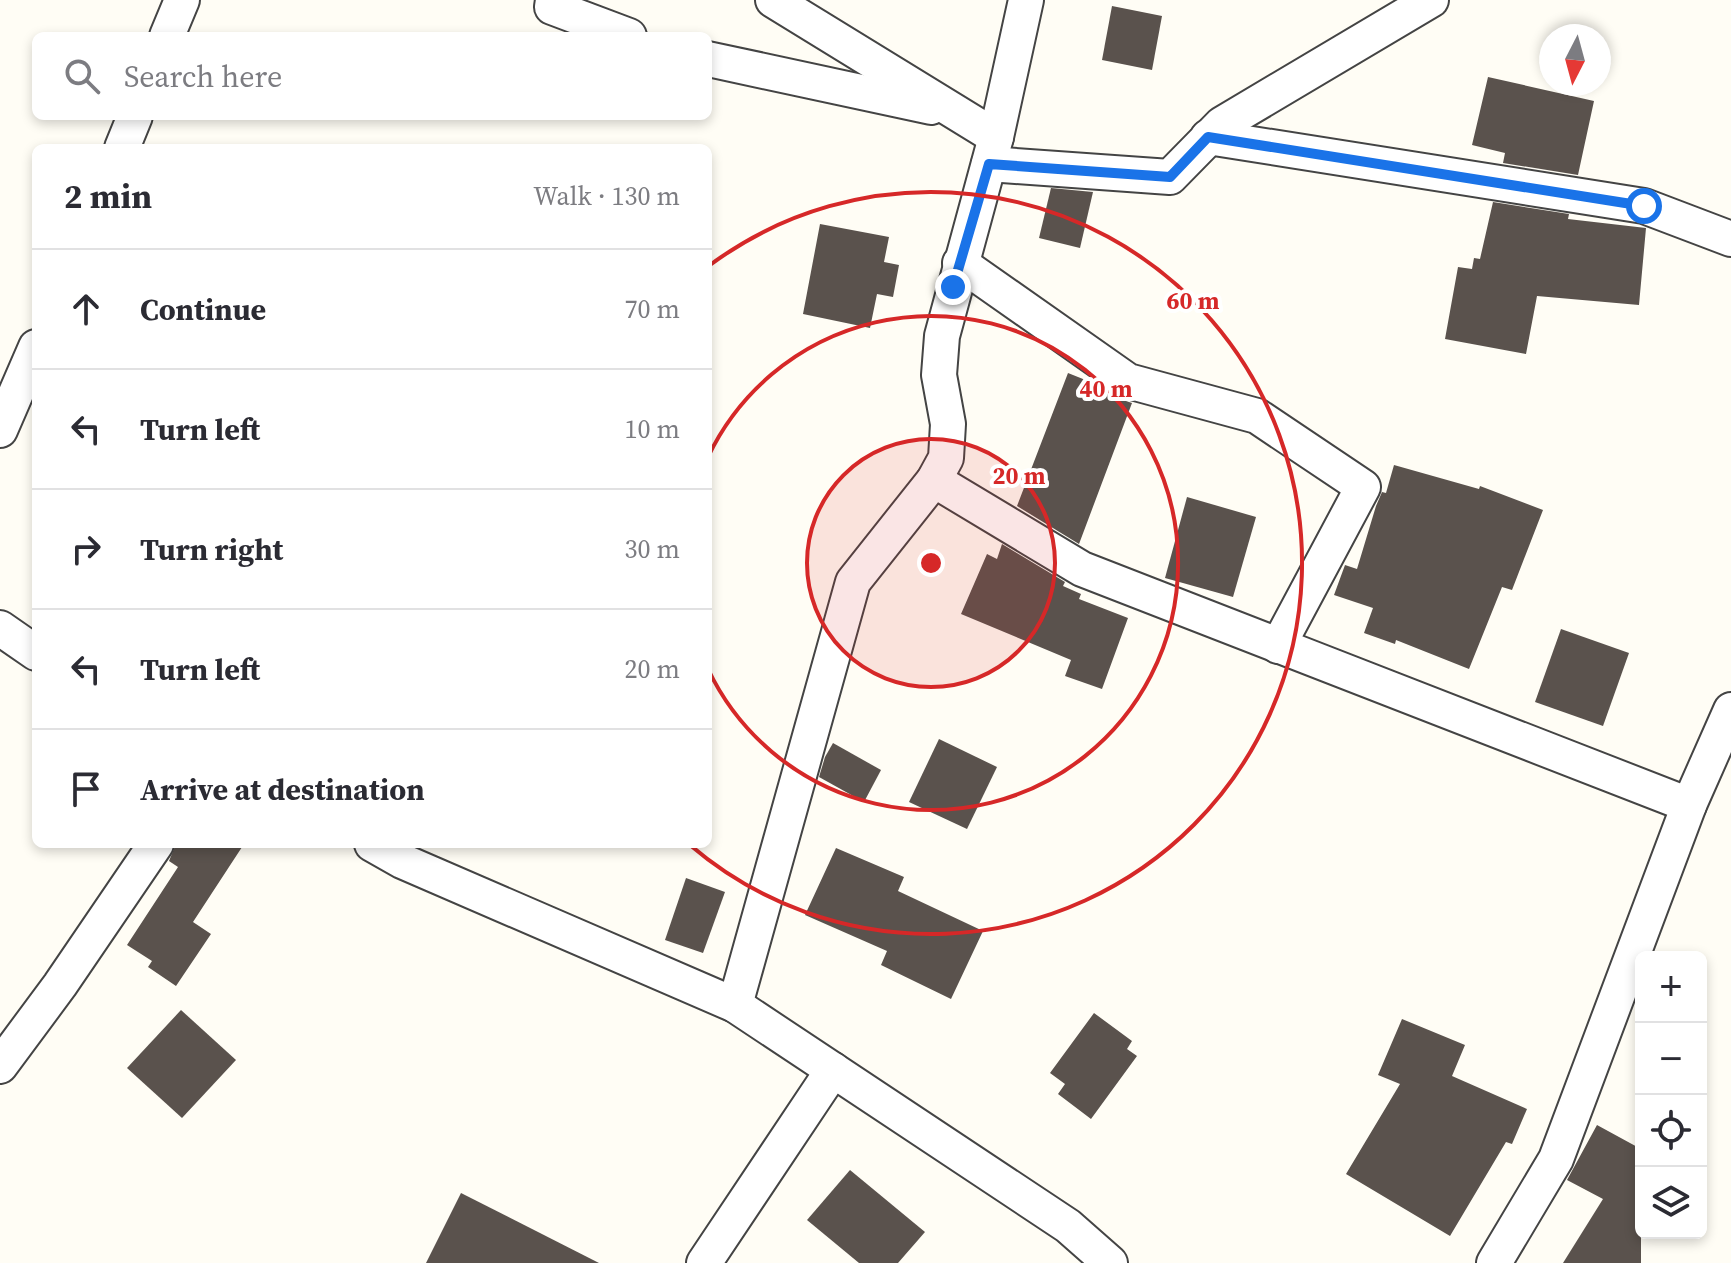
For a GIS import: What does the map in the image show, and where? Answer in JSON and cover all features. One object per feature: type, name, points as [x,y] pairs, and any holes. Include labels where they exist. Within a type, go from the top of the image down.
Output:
[{"type":"street","points":[[169,32],[182,0]]},
{"type":"street","points":[[553,0],[552,7],[618,32]]},
{"type":"street","points":[[773,0],[955,112],[992,151],[1170,177],[1222,124],[1431,0]]},
{"type":"street","points":[[735,1005],[853,582],[934,480],[946,458],[948,424],[939,375],[942,336],[992,151],[1026,0]]},
{"type":"street","points":[[712,60],[955,112]]},
{"type":"street","points":[[124,144],[133,120]]},
{"type":"street","points":[[1208,137],[1644,206],[1731,239]]},
{"type":"street","points":[[960,263],[1128,381],[1257,416],[1363,487],[1278,646]]},
{"type":"street","points":[[0,430],[32,356]]},
{"type":"street","points":[[934,480],[1082,569],[1689,805]]},
{"type":"street","points":[[0,628],[32,650]]},
{"type":"street","points":[[1494,1263],[1556,1159],[1689,805],[1731,710]]},
{"type":"street","points":[[0,1066],[60,985],[153,848]]},
{"type":"street","points":[[379,848],[402,861],[735,1005],[1068,1226],[1110,1263]]},
{"type":"street","points":[[704,1263],[833,1070]]},
{"type":"building","points":[[1112,6],[1162,16],[1152,70],[1102,60]]},
{"type":"building","points":[[1488,77],[1539,89],[1539,96],[1572,96],[1594,101],[1578,175],[1503,163],[1505,153],[1472,145]]},
{"type":"building","points":[[1051,188],[1093,192],[1080,248],[1039,238]]},
{"type":"building","points":[[1493,202],[1569,214],[1568,219],[1646,228],[1639,305],[1537,296],[1526,354],[1445,339],[1458,267],[1472,269],[1474,258],[1480,259]]},
{"type":"building","points":[[820,224],[889,237],[884,262],[899,265],[893,297],[877,294],[870,328],[803,314]]},
{"type":"building","points":[[1068,373],[1132,403],[1079,544],[1017,506]]},
{"type":"building","points":[[1394,465],[1479,489],[1480,486],[1543,510],[1512,590],[1502,587],[1469,669],[1396,640],[1395,644],[1364,633],[1373,608],[1334,595],[1345,565],[1357,569],[1376,506],[1382,492],[1386,493]]},
{"type":"building","points":[[1187,497],[1256,517],[1233,597],[1165,578]]},
{"type":"building","points":[[1002,544],[1065,582],[1063,586],[1081,594],[1079,599],[1128,618],[1102,689],[1065,676],[1071,660],[961,614],[987,554],[997,559]]},
{"type":"building","points":[[1561,629],[1629,653],[1603,726],[1535,702]]},
{"type":"building","points":[[939,739],[997,767],[967,829],[909,802]]},
{"type":"building","points":[[833,743],[881,770],[864,802],[819,777]]},
{"type":"building","points":[[174,848],[241,848],[193,922],[211,934],[176,986],[148,967],[152,961],[127,945],[178,867],[169,861]]},
{"type":"building","points":[[836,848],[904,877],[898,891],[983,931],[951,999],[881,965],[887,951],[805,915]]},
{"type":"building","points":[[686,878],[725,892],[703,953],[665,940]]},
{"type":"building","points":[[181,1010],[236,1060],[182,1118],[127,1068]]},
{"type":"building","points":[[1094,1013],[1132,1041],[1127,1049],[1137,1056],[1091,1119],[1058,1094],[1065,1084],[1050,1073]]},
{"type":"building","points":[[1402,1019],[1465,1045],[1452,1076],[1527,1109],[1512,1144],[1506,1142],[1450,1236],[1346,1174],[1400,1084],[1378,1075]]},
{"type":"building","points":[[1597,1125],[1635,1146],[1635,1239],[1641,1239],[1641,1263],[1563,1263],[1603,1199],[1567,1180]]},
{"type":"building","points":[[850,1170],[925,1232],[898,1263],[859,1263],[807,1220]]},
{"type":"building","points":[[461,1193],[599,1263],[426,1263]]},
{"type":"route","points":[[953,287],[989,164],[1170,177],[1208,137],[1644,206]]}]
